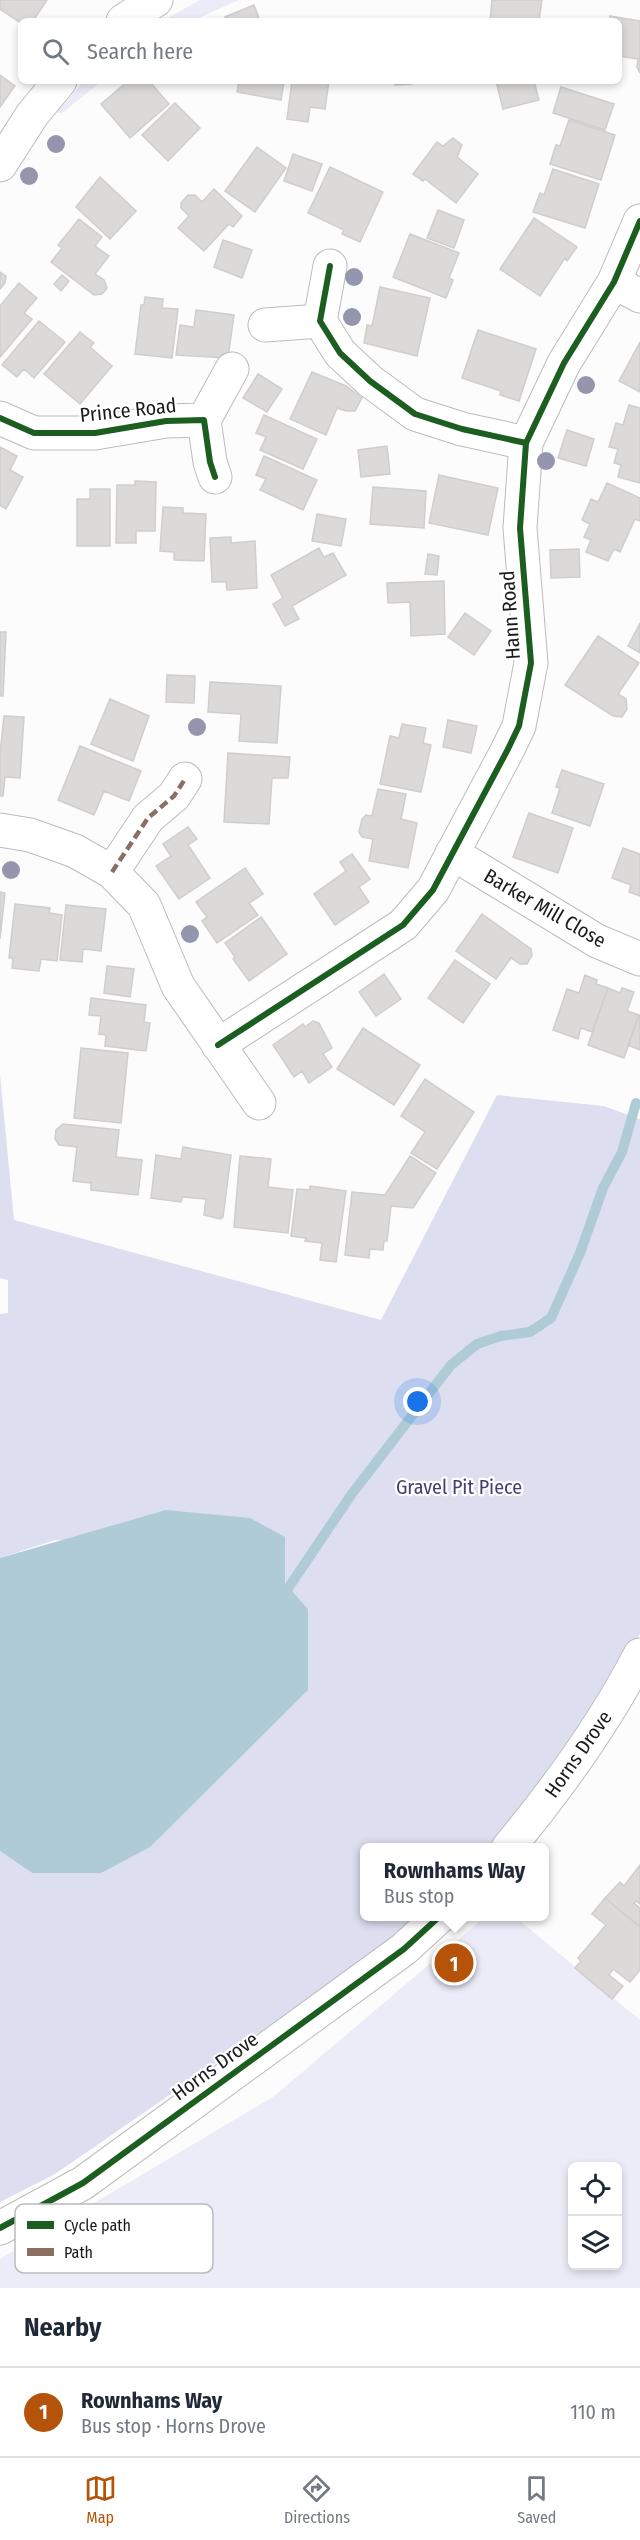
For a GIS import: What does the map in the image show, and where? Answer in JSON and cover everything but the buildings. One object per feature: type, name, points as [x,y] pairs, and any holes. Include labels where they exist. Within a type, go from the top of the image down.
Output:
[{"type":"street","points":[[128,18],[156,0]]},
{"type":"street","points":[[0,165],[32,115],[58,84]]},
{"type":"street","name":"Hann Road","points":[[218,1045],[403,925],[433,890],[508,749],[519,726],[531,663],[520,528],[526,443],[564,363],[627,289],[640,221]]},
{"type":"street","points":[[330,266],[320,321],[340,353],[370,381],[415,414],[462,429],[526,443]]},
{"type":"street","points":[[265,325],[320,321]]},
{"type":"street","name":"Prince Road","points":[[215,477],[204,420],[232,369]]},
{"type":"street","name":"Prince Road","points":[[0,418],[34,433],[95,433],[166,421],[204,420]]},
{"type":"street","points":[[112,872],[148,818],[174,796],[185,779]]},
{"type":"street","points":[[0,830],[30,835],[75,850],[112,872],[144,905],[178,986],[259,1103]]},
{"type":"street","name":"Barker Mill Close","points":[[452,853],[597,941],[640,959]]},
{"type":"street","name":"Horns Drove","points":[[512,1843],[540,1810],[611,1708],[640,1655]]},
{"type":"street","name":"Horns Drove","points":[[44,2204],[83,2183],[404,1949],[436,1921]]},
{"type":"street","name":"Horns Drove","points":[[0,2228],[15,2220]]},
{"type":"shaded area","points":[[200,0],[239,0],[199,18],[167,18]]},
{"type":"shaded area","points":[[81,84],[98,84],[61,114],[57,112]]},
{"type":"shaded area","points":[[166,1510],[250,1518],[285,1537],[285,1583],[308,1609],[308,1690],[150,1847],[101,1873],[32,1873],[0,1851],[0,1558]]},
{"type":"shaded area","points":[[480,1921],[520,1921],[640,2020],[640,2288],[0,2288],[0,2259],[15,2250],[15,2273],[213,2273],[213,2204],[93,2204],[273,2097]]},
{"type":"green space","name":"Gravel Pit Piece","points":[[0,1075],[14,1220],[381,1320],[497,1095],[604,1106],[640,1119],[640,1634],[532,1814],[502,1843],[360,1843],[360,1921],[421,1921],[55,2174],[0,2202],[0,1851],[32,1873],[101,1873],[308,1609],[285,1583],[285,1537],[55,1540],[0,1558],[0,1314],[8,1313],[8,1280],[0,1278]]},
{"type":"waterway","points":[[289,1587],[351,1495],[451,1365],[477,1344],[501,1336],[530,1332],[551,1318],[580,1253],[603,1188],[622,1152],[636,1103]]},
{"type":"marked path","points":[[112,872],[148,818],[174,796],[185,779]]},
{"type":"cycle path","points":[[218,1045],[403,925],[433,890],[508,749],[519,726],[531,663],[520,528],[526,443],[564,363],[614,282],[640,221]]},
{"type":"cycle path","points":[[330,266],[320,321],[340,353],[370,381],[415,414],[462,429],[526,443]]},
{"type":"cycle path","points":[[0,418],[34,433],[95,433],[166,421],[204,420],[210,462],[215,477]]},
{"type":"cycle path","points":[[44,2204],[83,2183],[404,1949],[435,1921]]},
{"type":"cycle path","points":[[0,2228],[15,2220]]},
{"type":"place","name":"Rownhams Way","points":[[454,1963]]}]
